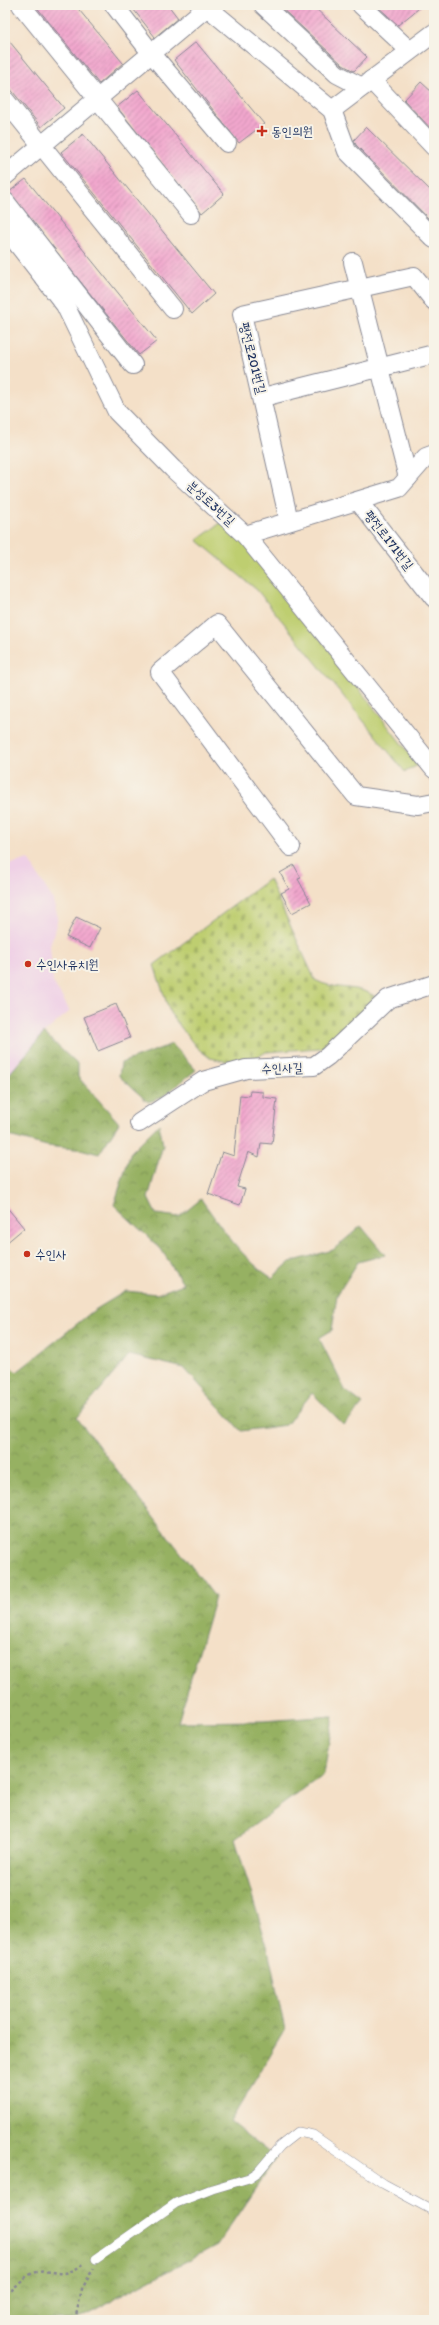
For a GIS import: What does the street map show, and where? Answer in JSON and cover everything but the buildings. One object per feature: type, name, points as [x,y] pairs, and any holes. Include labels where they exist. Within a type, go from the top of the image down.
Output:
[{"type":"street","points":[[21,5],[190,214]]},
{"type":"street","points":[[114,5],[152,54],[227,143]]},
{"type":"street","points":[[262,5],[337,74],[366,83],[434,147]]},
{"type":"street","points":[[361,5],[409,50]]},
{"type":"street","points":[[5,176],[207,7],[332,110],[347,151],[434,240]]},
{"type":"street","points":[[332,110],[409,50],[417,47],[434,33]]},
{"type":"street","points":[[5,100],[173,309]]},
{"type":"street","points":[[5,201],[133,365]]},
{"type":"street","name":"분성로3번길","points":[[5,228],[65,305],[117,412],[173,469],[245,535],[430,760]]},
{"type":"street","points":[[353,262],[408,478]]},
{"type":"street","name":"평전로201번길","points":[[289,521],[263,398],[242,314],[360,286],[414,276],[434,301]]},
{"type":"street","points":[[263,398],[434,354]]},
{"type":"street","points":[[245,535],[289,521],[359,502],[399,488],[426,457],[434,454]]},
{"type":"street","name":"평전로171번길","points":[[359,502],[434,598]]},
{"type":"street","points":[[291,847],[160,672],[217,624],[356,796],[418,805],[434,802]]},
{"type":"street","name":"수인사길","points":[[139,1123],[203,1081],[246,1069],[314,1066],[328,1056],[388,999],[434,984]]},
{"type":"lane","points":[[96,2259],[176,2203],[212,2188],[249,2178],[258,2172],[280,2146],[298,2132],[313,2135],[384,2184],[434,2211]]},
{"type":"path","points":[[5,2289],[12,2290],[33,2273],[62,2275],[73,2272],[89,2260],[96,2259],[95,2265],[82,2289],[75,2320]]},
{"type":"shaded area","name":"수인사유치원","points":[[28,859],[52,898],[58,917],[50,946],[53,982],[70,1011],[44,1033],[5,1079],[5,866]]},
{"type":"green space","points":[[222,522],[240,535],[418,765],[405,772],[257,590],[197,540]]},
{"type":"green space","points":[[269,879],[315,980],[330,985],[362,990],[376,997],[332,1047],[266,1052],[244,1065],[210,1058],[196,1047],[170,1013],[154,965]]},
{"type":"green space","points":[[44,1033],[78,1065],[78,1077],[119,1123],[99,1154],[84,1150],[47,1146],[5,1135],[5,1079]]},
{"type":"green space","points":[[172,1044],[196,1070],[161,1098],[148,1102],[119,1076],[121,1063]]},
{"type":"green space","points":[[159,1124],[163,1145],[148,1198],[156,1214],[179,1217],[201,1199],[233,1242],[251,1262],[272,1278],[290,1262],[333,1250],[361,1226],[385,1255],[358,1262],[337,1295],[332,1330],[319,1338],[345,1390],[363,1404],[344,1425],[312,1393],[286,1425],[241,1431],[184,1368],[129,1355],[77,1418],[215,1597],[178,1722],[264,1721],[333,1716],[324,1774],[235,1839],[268,1949],[285,2030],[230,2122],[276,2158],[217,2245],[75,2320],[5,2320],[5,1364],[17,1372],[93,1311],[126,1291],[157,1294],[183,1284],[161,1249],[114,1205],[131,1152]]},
{"type":"place","name":"동인의원","points":[[262,131]]},
{"type":"place","name":"수인사유치원","points":[[28,964]]},
{"type":"place","name":"수인사","points":[[27,1254]]}]
